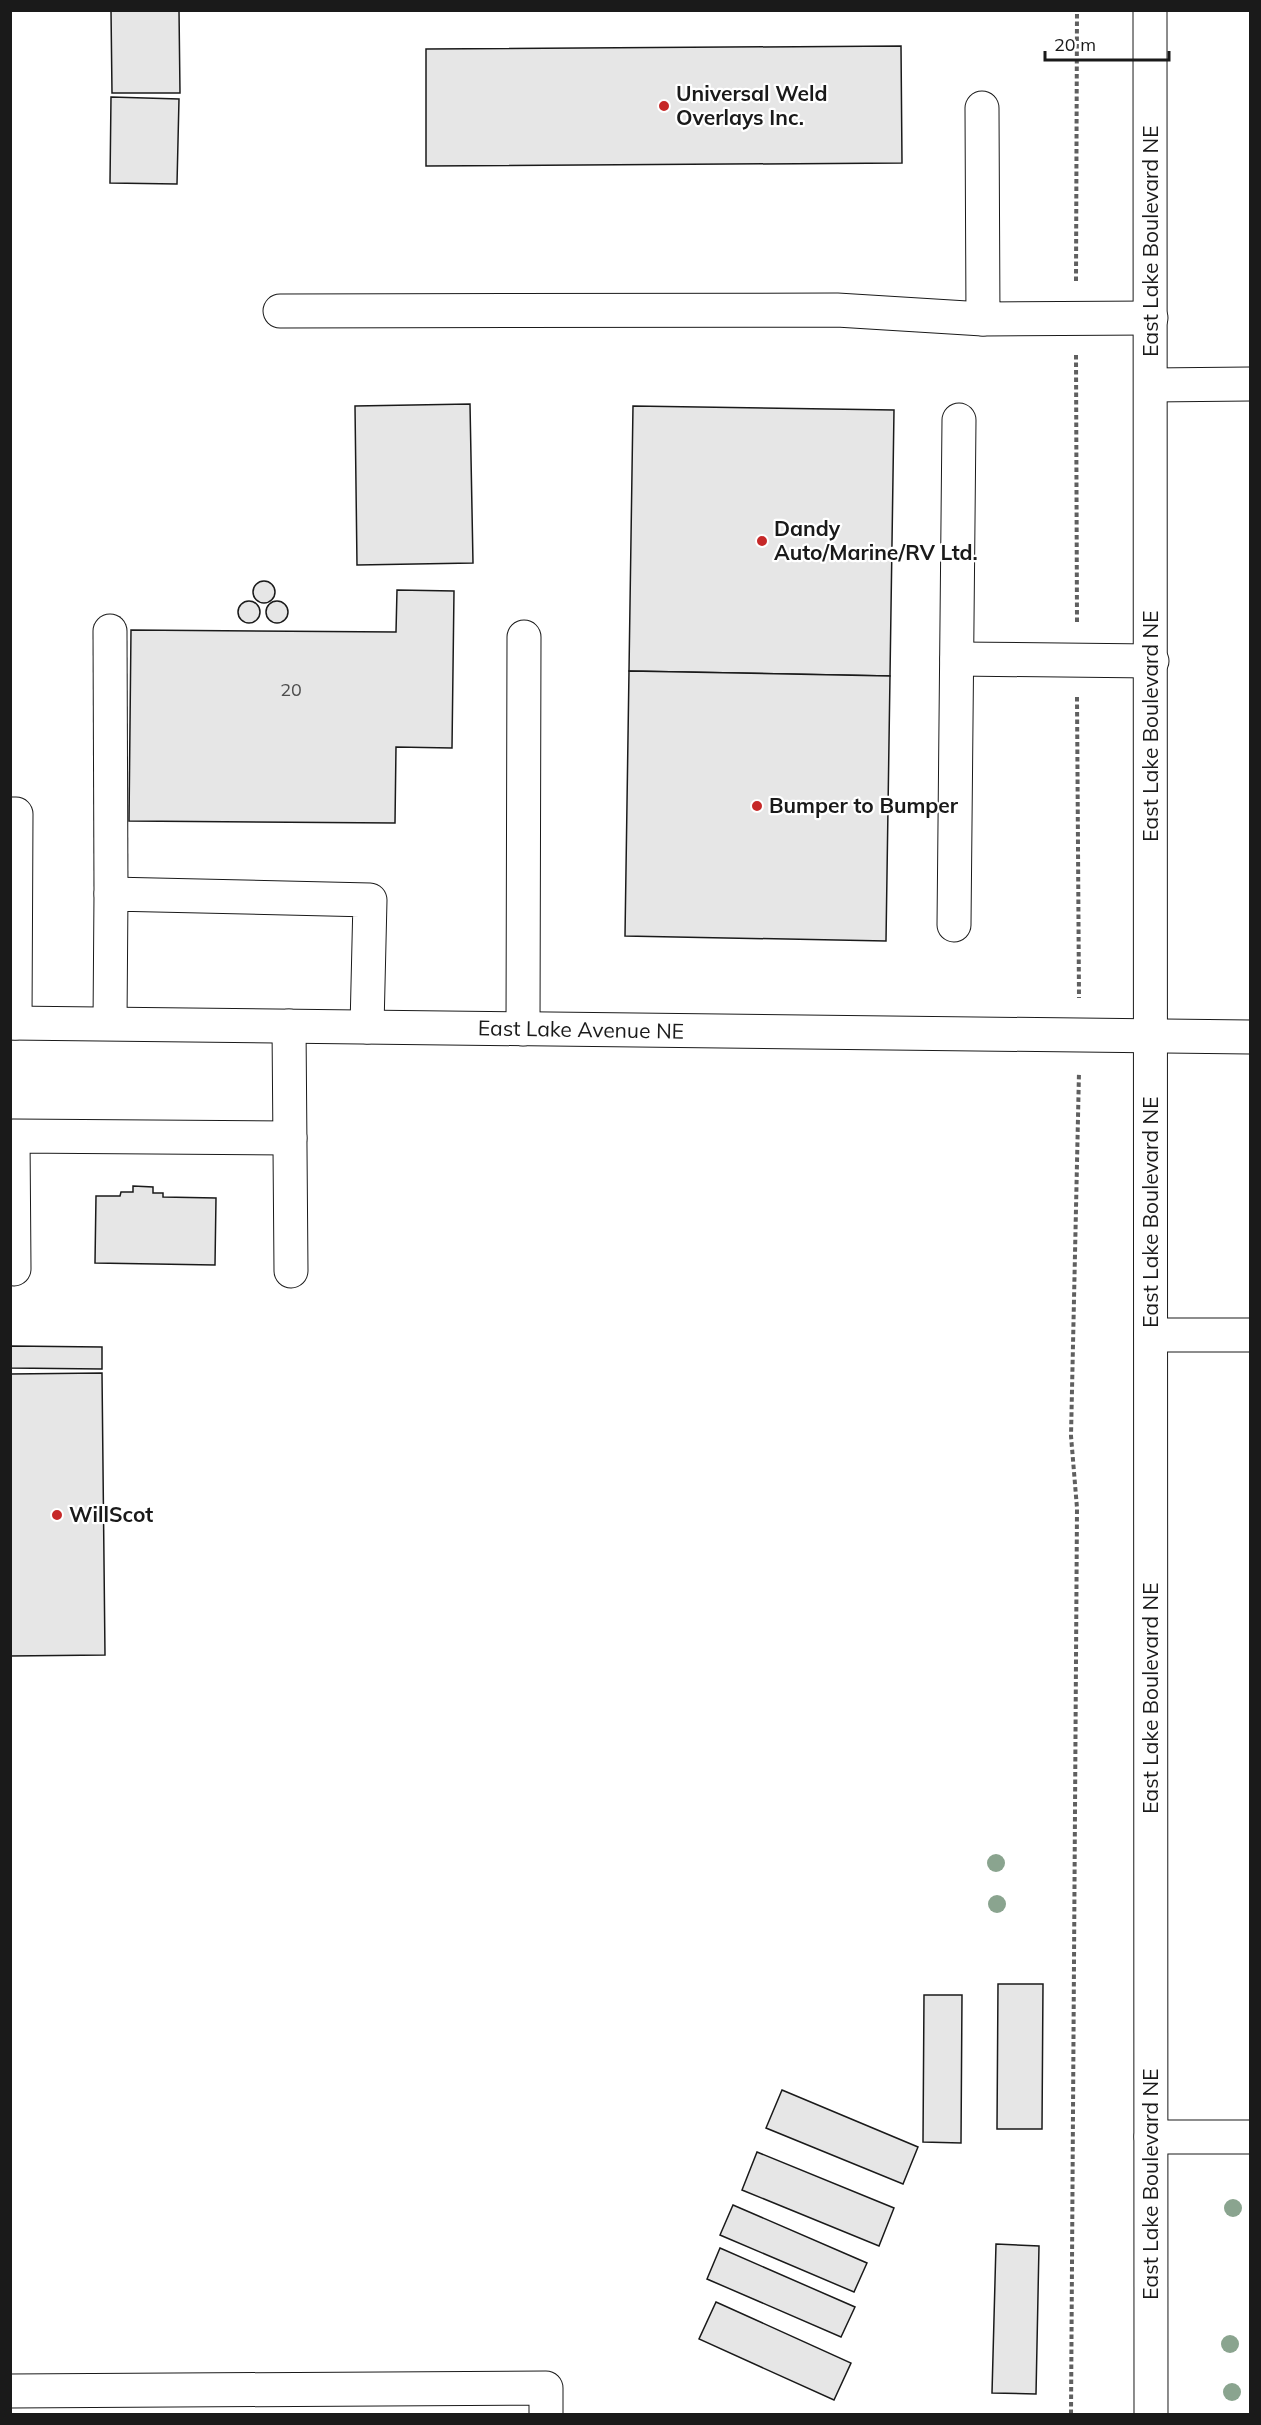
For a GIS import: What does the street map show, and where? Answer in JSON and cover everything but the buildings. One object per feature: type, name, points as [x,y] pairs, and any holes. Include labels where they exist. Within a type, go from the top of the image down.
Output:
[{"type":"main road","name":"East Lake Boulevard NE","points":[[1150,10],[1151,2415]]},
{"type":"main road","points":[[982,108],[983,319]]},
{"type":"main road","points":[[280,311],[837,310],[983,319],[1151,318]]},
{"type":"main road","points":[[1151,385],[1251,384]]},
{"type":"main road","points":[[954,925],[959,420]]},
{"type":"main road","points":[[110,631],[110,1023]]},
{"type":"main road","points":[[523,1029],[524,637]]},
{"type":"main road","points":[[957,659],[1152,661]]},
{"type":"main road","points":[[10,814],[16,814],[13,1023]]},
{"type":"main road","points":[[111,894],[370,900],[367,1027]]},
{"type":"main road","name":"East Lake Avenue NE","points":[[13,1023],[1251,1037]]},
{"type":"main road","points":[[289,1026],[291,1271]]},
{"type":"main road","points":[[14,1269],[13,1136],[290,1138]]},
{"type":"main road","points":[[1151,1335],[1251,1335]]},
{"type":"main road","points":[[1151,2137],[1251,2137]]},
{"type":"main road","points":[[10,2391],[546,2388],[546,2415]]},
{"type":"path","points":[[1071,2415],[1077,1508],[1071,1436],[1079,1036],[1076,659],[1077,10]]},
{"type":"place","name":"Universal Weld Overlays Inc.","points":[[664,106]]},
{"type":"place","name":"Dandy Auto/Marine/RV Ltd.","points":[[762,541]]},
{"type":"place","name":"Bumper to Bumper","points":[[757,806]]},
{"type":"place","name":"WillScot","points":[[57,1515]]}]
